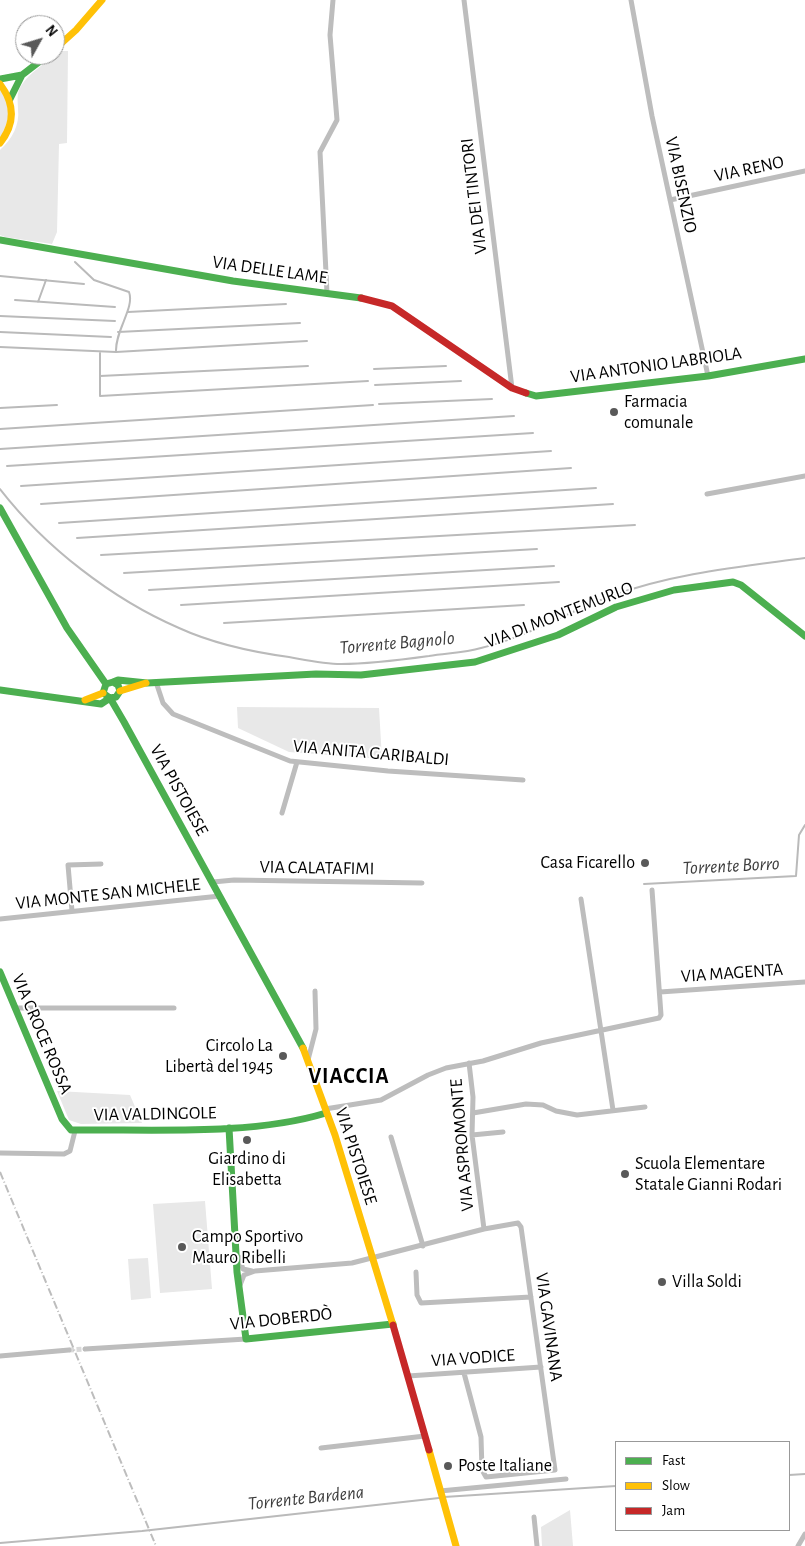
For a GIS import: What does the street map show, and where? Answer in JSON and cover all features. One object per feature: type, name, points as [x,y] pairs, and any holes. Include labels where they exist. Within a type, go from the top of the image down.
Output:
[{"type":"street","points":[[65,40],[102,0]]},
{"type":"street","points":[[327,293],[320,152],[337,120],[330,35],[333,0]]},
{"type":"street","name":"VIA DEI TINTORI","points":[[464,0],[512,388]]},
{"type":"street","name":"VIA BISENZIO","points":[[631,0],[670,200],[708,376]]},
{"type":"street","points":[[10,99],[22,75],[35,65]]},
{"type":"street","points":[[0,79],[22,75]]},
{"type":"street","points":[[0,84],[10,99],[12,110],[12,122],[0,143]]},
{"type":"street","name":"VIA RENO","points":[[670,200],[805,171]]},
{"type":"street","name":"VIA DELLE LAME","points":[[0,240],[233,281],[365,298],[392,306],[512,388]]},
{"type":"street","name":"VIA ANTONIO LABRIOLA","points":[[512,388],[542,396],[708,376],[805,359]]},
{"type":"street","points":[[707,494],[805,476]]},
{"type":"street","name":"VIA PISTOIESE","points":[[0,508],[67,628],[110,683],[118,685],[115,695],[124,722],[213,882],[308,1060],[326,1111],[393,1324],[456,1546]]},
{"type":"street","name":"VIA DI MONTEMURLO","points":[[110,683],[118,680],[147,683],[316,674],[361,675],[475,662],[558,635],[616,607],[674,590],[733,582],[741,585],[805,636]]},
{"type":"street","name":"VIA ANITA GARIBALDI","points":[[156,682],[163,703],[173,714],[284,759],[388,771],[522,780]]},
{"type":"street","points":[[0,690],[82,701],[104,693],[110,683]]},
{"type":"street","name":"VIA DI MONTEMURLO","points":[[82,701],[104,704],[115,695],[147,683]]},
{"type":"street","name":"VIA PISTOIESE","points":[[104,693],[115,695]]},
{"type":"street","points":[[282,813],[297,762]]},
{"type":"street","points":[[72,910],[68,865],[101,864]]},
{"type":"street","name":"VIA CALATAFIMI","points":[[213,882],[422,883]]},
{"type":"street","points":[[326,1111],[381,1100],[436,1070],[469,1063],[527,1046],[659,1018],[661,1015],[660,992],[652,890]]},
{"type":"street","name":"VIA MONTE SAN MICHELE","points":[[0,919],[220,896]]},
{"type":"street","points":[[581,898],[613,1110]]},
{"type":"street","name":"VIA CROCE ROSSA","points":[[0,972],[62,1119],[68,1128],[75,1131]]},
{"type":"street","name":"VIA MAGENTA","points":[[660,992],[805,982]]},
{"type":"street","points":[[308,1060],[316,1029],[315,991]]},
{"type":"street","points":[[15,1008],[174,1008]]},
{"type":"street","name":"VIA ASPROMONTE","points":[[254,1271],[352,1264],[484,1229],[472,1135],[473,1112],[469,1063]]},
{"type":"street","points":[[473,1112],[526,1104],[543,1105],[556,1111],[577,1115],[645,1107]]},
{"type":"street","name":"VIA VALDINGOLE","points":[[0,1154],[64,1154],[71,1148],[72,1137],[75,1131],[229,1128],[297,1122],[326,1111]]},
{"type":"street","points":[[229,1128],[237,1272],[246,1339]]},
{"type":"street","points":[[472,1135],[503,1132]]},
{"type":"street","points":[[391,1137],[423,1246]]},
{"type":"street","name":"VIA GAVINANA","points":[[464,1373],[481,1437],[482,1470],[486,1477],[555,1470],[532,1297],[520,1224],[484,1229]]},
{"type":"street","points":[[235,1245],[242,1266],[254,1271]]},
{"type":"street","points":[[239,1289],[244,1275],[254,1271]]},
{"type":"street","points":[[416,1272],[417,1295],[421,1302],[532,1297]]},
{"type":"street","name":"VIA DOBERDÒ","points":[[85,1349],[246,1339],[393,1324]]},
{"type":"street","points":[[0,1356],[69,1350]]},
{"type":"street","name":"VIA VODICE","points":[[408,1376],[541,1367]]},
{"type":"street","points":[[322,1448],[425,1436]]},
{"type":"street","points":[[441,1493],[566,1479]]},
{"type":"street","points":[[534,1516],[536,1546]]},
{"type":"street","points":[[798,1546],[805,1534]]},
{"type":"shaded area","points":[[65,51],[68,51],[67,143],[59,144],[57,232],[52,244],[0,235],[0,150],[8,141],[18,121],[19,89],[34,71],[42,65],[65,65]]},
{"type":"shaded area","points":[[0,89],[8,107],[8,119],[0,138]]},
{"type":"shaded area","points":[[237,707],[379,708],[382,759],[289,752],[238,728]]},
{"type":"shaded area","points":[[57,1091],[130,1095],[142,1123],[81,1124],[69,1120]]},
{"type":"shaded area","name":"Campo Sportivo Mauro Ribelli","points":[[205,1201],[212,1289],[160,1293],[153,1204]]},
{"type":"shaded area","points":[[148,1258],[151,1298],[131,1300],[128,1259]]},
{"type":"shaded area","points":[[570,1510],[573,1546],[542,1546],[541,1527]]},
{"type":"waterway","points":[[75,262],[94,280],[129,292],[129,305],[118,336],[116,352]]},
{"type":"waterway","points":[[0,276],[84,284]]},
{"type":"waterway","points":[[38,302],[46,280]]},
{"type":"waterway","points":[[15,300],[115,307]]},
{"type":"waterway","points":[[128,312],[286,304]]},
{"type":"waterway","points":[[0,316],[115,321]]},
{"type":"waterway","points":[[118,332],[300,323]]},
{"type":"waterway","points":[[0,332],[111,337]]},
{"type":"waterway","points":[[0,347],[116,352],[307,341]]},
{"type":"waterway","points":[[100,352],[100,396],[368,381]]},
{"type":"waterway","points":[[100,376],[308,366]]},
{"type":"waterway","points":[[374,369],[446,366]]},
{"type":"waterway","points":[[375,385],[461,381]]},
{"type":"waterway","points":[[379,404],[492,399]]},
{"type":"waterway","points":[[0,408],[57,405]]},
{"type":"waterway","points":[[0,429],[373,405]]},
{"type":"waterway","points":[[0,449],[514,416]]},
{"type":"waterway","points":[[7,466],[533,433]]},
{"type":"waterway","points":[[21,486],[551,451]]},
{"type":"waterway","points":[[41,504],[571,468]]},
{"type":"waterway","points":[[59,523],[596,488]]},
{"type":"waterway","name":"Torrente Bagnolo","points":[[0,489],[59,551],[105,587],[154,616],[192,634],[219,643],[261,653],[315,662],[341,664],[385,662],[475,650],[531,631],[595,602],[635,588],[683,576],[805,558]]},
{"type":"waterway","points":[[77,538],[613,504]]},
{"type":"waterway","points":[[101,555],[635,525]]},
{"type":"waterway","points":[[124,573],[537,549]]},
{"type":"waterway","points":[[149,590],[554,566]]},
{"type":"waterway","points":[[181,605],[559,582]]},
{"type":"waterway","points":[[224,623],[524,605]]},
{"type":"waterway","name":"Torrente Borro","points":[[644,884],[796,876],[799,835],[805,825]]},
{"type":"waterway","name":"Torrente Bardena","points":[[790,1475],[805,1474]]},
{"type":"waterway","name":"Torrente Bardena","points":[[444,1497],[615,1486]]},
{"type":"waterway","name":"Torrente Bardena","points":[[0,1543],[142,1531],[439,1498]]},
{"type":"tunnel","points":[[69,1350],[85,1349]]},
{"type":"railway","points":[[0,1172],[156,1546]]},
{"type":"traffic: fast","points":[[10,99],[22,75],[35,65]]},
{"type":"traffic: fast","points":[[0,79],[22,75]]},
{"type":"traffic: fast","points":[[0,240],[233,281],[361,298]]},
{"type":"traffic: fast","points":[[526,393],[536,396],[708,376],[805,359]]},
{"type":"traffic: fast","points":[[0,508],[67,628],[106,684]]},
{"type":"traffic: fast","points":[[113,682],[118,680],[147,683],[316,674],[361,675],[475,662],[558,635],[616,607],[674,590],[733,582],[741,585],[805,636]]},
{"type":"traffic: fast","points":[[110,698],[116,697],[120,691],[118,685],[113,682],[106,684],[103,693],[110,698],[124,722],[303,1048]]},
{"type":"traffic: fast","points":[[0,690],[101,704],[110,698]]},
{"type":"traffic: fast","points":[[0,972],[62,1119],[71,1130],[200,1130],[233,1128],[266,1125],[326,1113]]},
{"type":"traffic: fast","points":[[229,1128],[237,1272],[246,1339],[393,1324]]},
{"type":"traffic: slow","points":[[65,40],[102,0]]},
{"type":"traffic: slow","points":[[0,84],[11,106],[11,121],[0,143]]},
{"type":"traffic: slow","points":[[120,691],[146,683]]},
{"type":"traffic: slow","points":[[85,700],[103,693]]},
{"type":"traffic: slow","points":[[303,1048],[335,1135],[393,1325]]},
{"type":"traffic: slow","points":[[429,1450],[456,1546]]},
{"type":"traffic: jam","points":[[361,298],[392,306],[512,388],[526,393]]},
{"type":"traffic: jam","points":[[393,1325],[429,1450]]},
{"type":"place","name":"Farmacia comunale","points":[[614,412]]},
{"type":"place","name":"Casa Ficarello","points":[[645,863]]},
{"type":"place","name":"Circolo La Libertà del 1945","points":[[283,1056]]},
{"type":"place","name":"Giardino di Elisabetta","points":[[247,1140]]},
{"type":"place","name":"Scuola Elementare Statale Gianni Rodari","points":[[625,1174]]},
{"type":"place","name":"Campo Sportivo Mauro Ribelli","points":[[182,1247]]},
{"type":"place","name":"Villa Soldi","points":[[662,1282]]},
{"type":"place","name":"Poste Italiane","points":[[448,1466]]},
{"type":"district","name":"VIACCIA","points":[[349,1076]]}]
